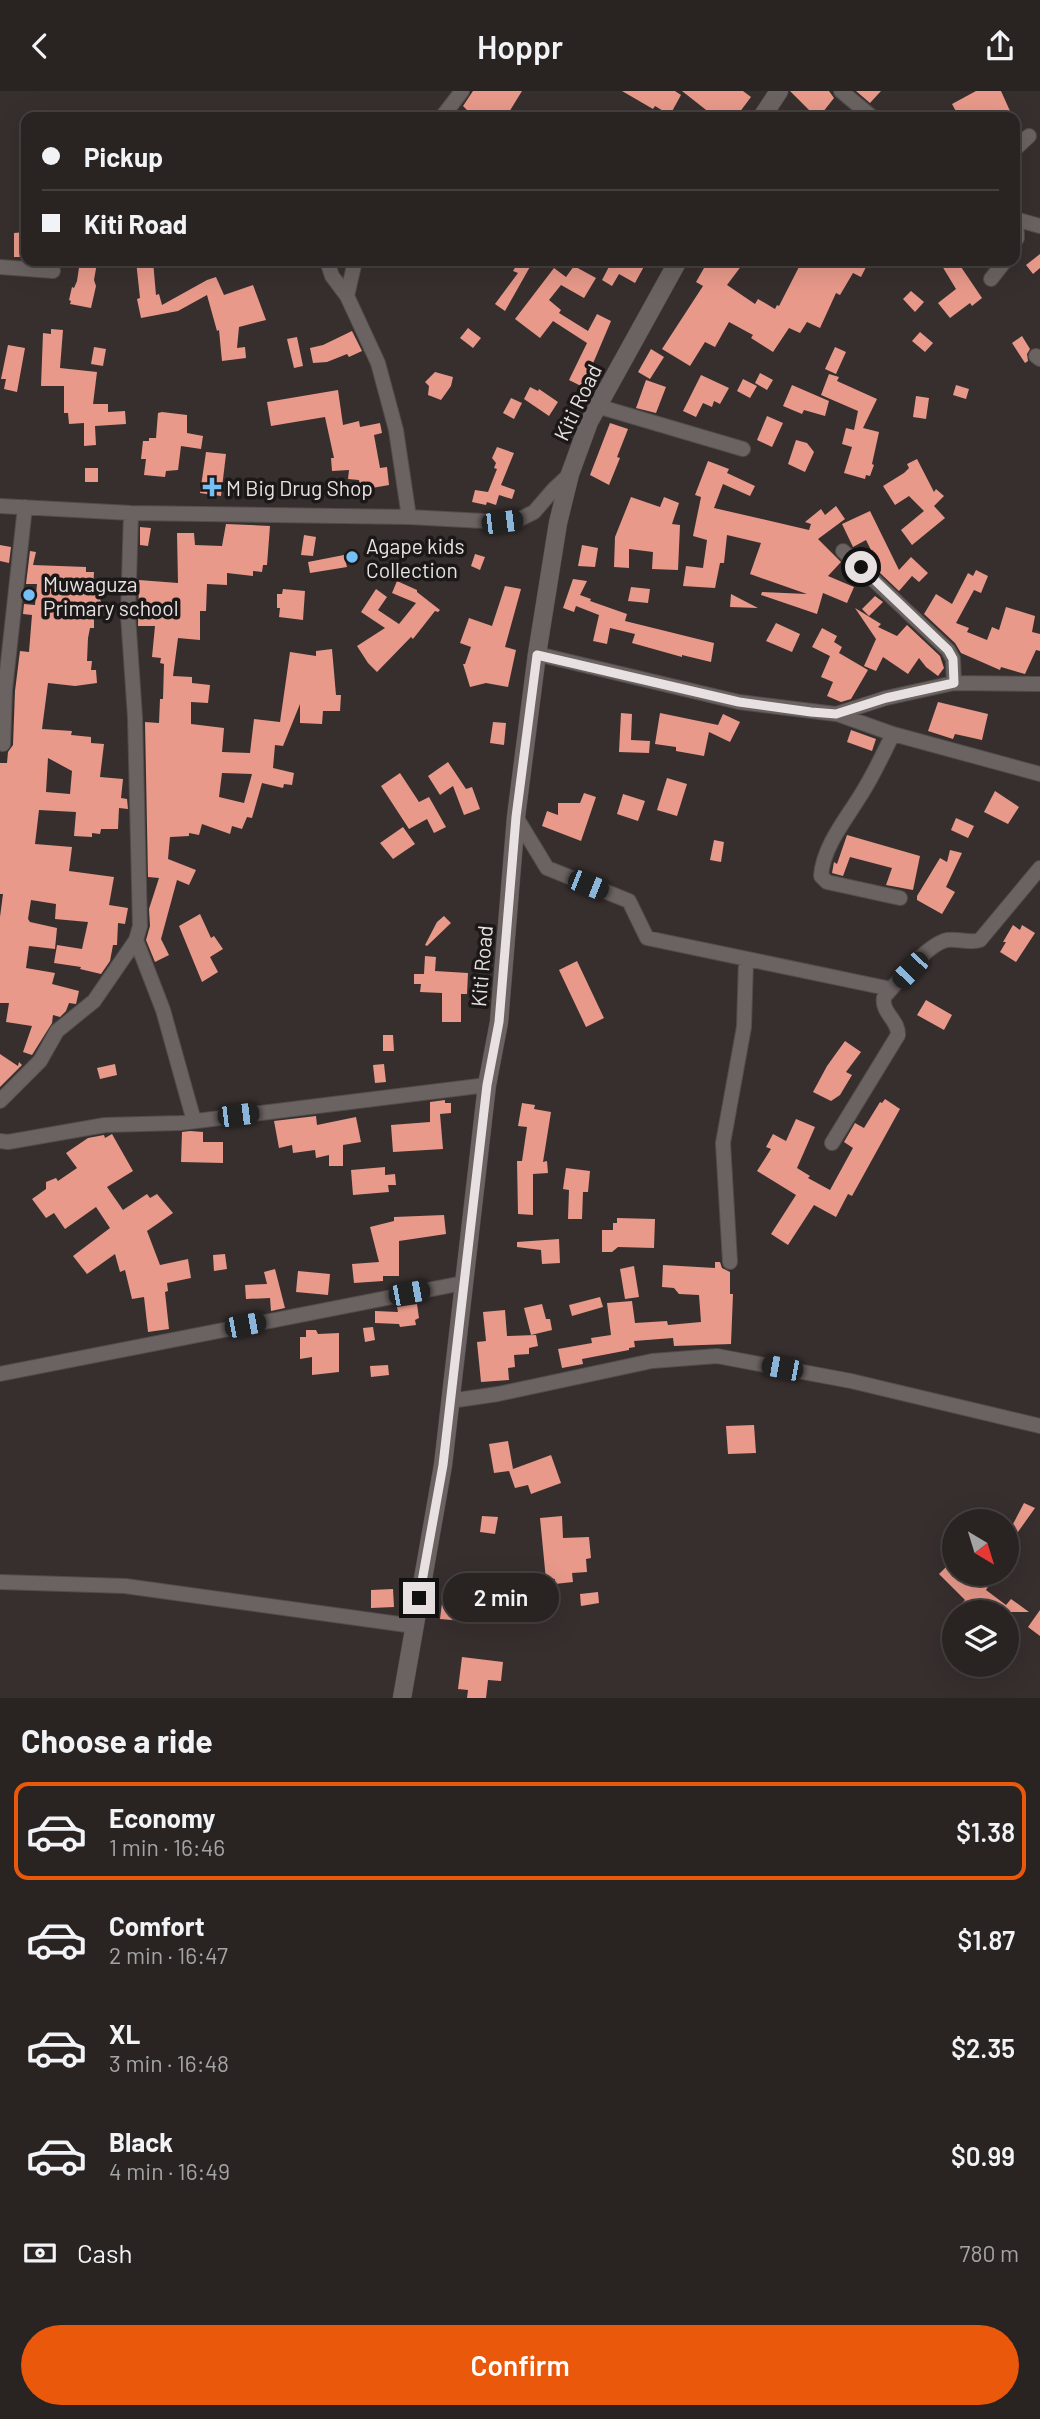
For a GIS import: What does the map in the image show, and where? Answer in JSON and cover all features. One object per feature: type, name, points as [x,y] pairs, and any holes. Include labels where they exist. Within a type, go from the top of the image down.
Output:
[{"type":"street","points":[[446,112],[461,91]]},
{"type":"street","points":[[765,112],[779,91]]},
{"type":"street","points":[[841,91],[866,112]]},
{"type":"street","points":[[1020,144],[1029,136]]},
{"type":"street","points":[[1020,220],[1040,226]]},
{"type":"street","points":[[329,266],[332,276],[347,296],[378,363],[396,429],[409,517]]},
{"type":"street","points":[[347,296],[354,266]]},
{"type":"street","name":"Kiti Road","points":[[402,1698],[435,1517],[487,1085],[499,1022],[516,817],[537,655],[558,523],[570,474],[597,406],[675,266]]},
{"type":"street","points":[[992,279],[1001,266]]},
{"type":"street","points":[[0,267],[52,271]]},
{"type":"street","points":[[597,406],[743,449]]},
{"type":"street","points":[[0,506],[131,513],[409,517],[502,522],[517,520],[534,512],[570,474]]},
{"type":"street","points":[[3,744],[5,691],[25,507]]},
{"type":"street","points":[[0,1101],[40,1061],[57,1031],[93,1001],[136,940],[140,926],[135,717],[128,615],[131,513]]},
{"type":"street","points":[[843,551],[948,650],[953,659],[954,683]]},
{"type":"street","points":[[537,655],[739,702],[836,714],[892,733],[1040,774]]},
{"type":"street","points":[[836,714],[886,698],[954,683],[1040,684]]},
{"type":"street","points":[[892,733],[875,770],[835,837],[822,865],[821,876],[827,882],[900,898]]},
{"type":"street","points":[[516,817],[547,868],[629,901],[647,938],[891,989]]},
{"type":"street","points":[[832,1143],[898,1035],[898,1028],[883,1004],[884,997],[940,942],[980,940],[1040,868]]},
{"type":"street","points":[[136,940],[163,1010],[194,1121]]},
{"type":"street","points":[[730,1262],[723,1143],[744,1027],[746,960]]},
{"type":"street","points":[[2,1143],[105,1125],[194,1121],[487,1085]]},
{"type":"street","points":[[0,1374],[463,1283]]},
{"type":"street","points":[[450,1401],[652,1361],[717,1356],[850,1381],[1040,1426]]},
{"type":"street","points":[[0,1582],[125,1586],[414,1626]]},
{"type":"building","points":[[473,91],[522,91],[509,112],[470,112],[463,106]]},
{"type":"building","points":[[622,91],[675,91],[681,95],[672,112],[665,112],[655,106],[653,109]]},
{"type":"building","points":[[682,91],[743,91],[751,97],[740,112],[709,112]]},
{"type":"building","points":[[790,91],[829,91],[834,98],[823,112],[811,112]]},
{"type":"building","points":[[856,91],[881,91],[870,103]]},
{"type":"building","points":[[976,91],[1001,91],[1010,111],[956,112],[952,104]]},
{"type":"building","points":[[21,232],[21,257],[14,257],[14,233]]},
{"type":"building","points":[[1040,254],[1040,268],[1033,274],[1026,265]]},
{"type":"building","points":[[79,266],[96,266],[94,280],[96,286],[91,308],[70,304],[72,287],[74,288]]},
{"type":"building","points":[[137,266],[153,266],[156,295],[159,294],[162,305],[216,277],[224,295],[253,285],[266,320],[239,327],[237,348],[245,347],[246,358],[222,361],[219,330],[217,331],[207,295],[178,311],[141,318],[137,299],[140,298]]},
{"type":"building","points":[[516,266],[530,266],[505,311],[495,304],[518,273],[513,271]]},
{"type":"building","points":[[574,266],[596,278],[584,298],[561,285],[549,300],[561,310],[559,313],[588,331],[597,314],[611,321],[583,387],[569,380],[587,343],[553,321],[540,338],[515,319],[554,268],[566,277]]},
{"type":"building","points":[[609,266],[644,266],[635,283],[619,274],[612,286],[602,280]]},
{"type":"building","points":[[705,266],[741,266],[727,285],[755,304],[758,299],[775,309],[799,266],[866,266],[861,277],[853,273],[840,295],[836,293],[820,328],[807,322],[800,333],[789,328],[773,352],[751,338],[753,335],[729,322],[715,347],[705,342],[690,366],[662,349],[703,286],[696,282]]},
{"type":"building","points":[[942,266],[960,266],[982,298],[972,306],[970,303],[950,318],[938,303],[956,289]]},
{"type":"building","points":[[911,291],[924,302],[915,312],[903,299]]},
{"type":"building","points":[[468,328],[481,338],[473,348],[460,338]]},
{"type":"building","points":[[51,329],[63,330],[60,368],[97,372],[93,404],[108,404],[108,412],[125,411],[126,424],[95,426],[96,445],[84,446],[84,423],[69,424],[68,413],[64,413],[64,386],[41,386],[43,333],[51,334]]},
{"type":"building","points":[[352,331],[362,351],[349,357],[347,354],[327,362],[313,363],[310,348]]},
{"type":"building","points":[[920,332],[933,343],[925,352],[912,341]]},
{"type":"building","points":[[1022,336],[1030,349],[1027,354],[1028,361],[1025,363],[1012,343]]},
{"type":"building","points":[[297,337],[303,366],[294,368],[287,339]]},
{"type":"building","points":[[8,345],[25,348],[17,392],[4,389],[6,379],[1,379]]},
{"type":"building","points":[[94,347],[106,349],[103,366],[91,364]]},
{"type":"building","points":[[835,347],[846,352],[836,374],[825,369]]},
{"type":"building","points":[[651,349],[664,357],[650,379],[638,372]]},
{"type":"building","points":[[435,372],[453,377],[451,386],[441,400],[428,395],[429,386],[425,382]]},
{"type":"building","points":[[760,373],[773,380],[767,390],[755,383]]},
{"type":"building","points":[[829,374],[839,377],[837,381],[877,399],[863,428],[879,432],[872,464],[874,465],[870,476],[866,475],[865,479],[844,473],[852,447],[842,444],[846,428],[854,430],[858,411],[821,395]]},
{"type":"building","points":[[701,375],[729,388],[720,404],[714,401],[712,407],[703,403],[696,417],[683,411]]},
{"type":"building","points":[[743,379],[757,386],[750,398],[737,391]]},
{"type":"building","points":[[646,380],[666,387],[656,413],[636,408]]},
{"type":"building","points":[[792,385],[829,401],[825,416],[804,410],[802,414],[783,406]]},
{"type":"building","points":[[956,385],[969,389],[966,399],[953,395]]},
{"type":"building","points":[[530,387],[538,391],[539,389],[558,402],[549,416],[524,399]]},
{"type":"building","points":[[338,390],[343,425],[359,421],[360,427],[380,423],[382,433],[374,435],[380,468],[387,467],[389,485],[361,490],[359,480],[348,479],[349,470],[332,471],[331,458],[334,458],[325,417],[271,426],[267,402]]},
{"type":"building","points":[[916,396],[929,398],[926,419],[913,417]]},
{"type":"building","points":[[511,398],[522,403],[514,419],[503,413]]},
{"type":"building","points":[[158,413],[187,415],[187,433],[203,436],[201,449],[181,446],[178,470],[166,471],[165,477],[144,475],[146,459],[141,459],[143,441],[156,438]]},
{"type":"building","points":[[767,416],[783,423],[772,447],[757,440]]},
{"type":"building","points":[[610,423],[628,429],[609,485],[590,475]]},
{"type":"building","points":[[796,440],[807,443],[814,452],[805,472],[788,464]]},
{"type":"building","points":[[497,447],[514,453],[501,485],[515,490],[512,499],[499,495],[496,505],[472,502],[475,490],[488,492],[497,469],[494,468],[496,463],[492,458]]},
{"type":"building","points":[[206,452],[226,454],[221,496],[200,493]]},
{"type":"building","points":[[917,459],[934,492],[936,489],[944,496],[934,506],[945,518],[912,545],[901,530],[924,511],[909,496],[895,505],[883,486],[904,473],[909,468],[907,464]]},
{"type":"building","points":[[708,461],[729,469],[727,473],[755,486],[750,496],[723,484],[714,508],[809,530],[811,524],[805,522],[821,509],[825,515],[836,506],[845,519],[818,539],[841,562],[828,576],[854,587],[847,603],[823,593],[817,614],[761,595],[762,592],[807,594],[750,574],[761,543],[727,535],[724,563],[720,563],[715,588],[683,586],[686,566],[703,568],[707,540],[693,536],[701,497],[695,495]]},
{"type":"building","points":[[85,468],[98,468],[98,482],[85,482]]},
{"type":"building","points":[[631,497],[660,507],[664,497],[679,503],[672,524],[680,525],[678,570],[652,569],[653,552],[629,549],[629,568],[614,567],[615,537]]},
{"type":"building","points":[[870,511],[899,570],[911,557],[928,573],[919,582],[912,576],[899,591],[879,572],[881,570],[866,540],[853,547],[842,524]]},
{"type":"building","points":[[226,524],[270,526],[267,565],[263,565],[262,572],[253,571],[253,576],[227,573],[227,585],[207,584],[206,611],[200,611],[200,640],[178,638],[173,676],[192,677],[192,683],[210,685],[208,703],[191,702],[191,724],[224,728],[222,752],[250,753],[254,719],[280,722],[290,652],[316,656],[316,651],[332,649],[336,695],[341,695],[340,711],[323,711],[322,724],[300,723],[300,704],[283,746],[275,745],[273,768],[294,773],[292,785],[284,784],[283,788],[262,783],[252,818],[247,817],[242,829],[232,826],[230,834],[202,824],[199,835],[189,833],[189,836],[170,837],[168,859],[196,870],[189,885],[177,880],[161,939],[169,955],[155,962],[146,940],[150,926],[149,909],[159,878],[148,877],[145,722],[159,723],[164,664],[160,663],[161,658],[152,657],[155,626],[138,626],[139,580],[178,583],[177,533],[194,533],[195,545],[222,546]],"holes":[[[222,773],[252,774],[244,803],[219,797]]]},
{"type":"building","points":[[140,527],[151,528],[148,546],[140,545]]},
{"type":"building","points":[[304,535],[316,537],[313,556],[301,555]]},
{"type":"building","points":[[0,545],[11,547],[9,563],[0,561]]},
{"type":"building","points":[[582,545],[598,548],[595,567],[578,566]]},
{"type":"building","points":[[30,551],[36,552],[33,565],[86,567],[86,572],[94,572],[93,589],[96,590],[96,595],[100,595],[102,614],[94,614],[94,628],[90,628],[88,638],[87,661],[92,661],[91,670],[96,670],[97,683],[75,686],[48,683],[42,729],[72,731],[71,735],[91,737],[91,743],[104,744],[100,777],[123,779],[121,798],[127,799],[128,809],[119,808],[118,829],[101,829],[100,834],[92,833],[92,837],[74,836],[76,812],[39,810],[35,844],[72,847],[69,871],[114,877],[109,905],[128,908],[125,924],[118,923],[117,945],[113,945],[110,961],[101,974],[80,969],[81,967],[54,963],[57,945],[82,949],[88,922],[55,919],[56,904],[31,900],[28,919],[30,922],[57,928],[55,949],[29,946],[26,968],[55,973],[52,984],[79,991],[76,1004],[69,1003],[60,1017],[53,1015],[52,1023],[32,1055],[23,1052],[32,1026],[6,1022],[9,1003],[0,1003],[0,917],[3,894],[0,894],[0,763],[7,763],[8,752],[13,745],[20,651],[29,652],[32,615],[23,614],[24,604],[35,605],[37,584],[26,584]],"holes":[[[48,758],[72,771],[70,794],[46,792]]]},
{"type":"building","points":[[475,554],[485,557],[480,570],[471,566]]},
{"type":"building","points":[[344,555],[347,567],[310,573],[308,562]]},
{"type":"building","points":[[976,570],[988,576],[981,593],[974,590],[956,623],[969,628],[967,632],[987,640],[992,627],[999,630],[1006,607],[1035,616],[1032,632],[1040,634],[1040,651],[1036,650],[1025,674],[1001,667],[1000,670],[961,653],[955,643],[924,614],[936,594],[952,604],[968,573],[973,576]]},
{"type":"building","points":[[573,579],[587,581],[580,595],[627,614],[625,621],[714,643],[711,662],[632,643],[635,634],[610,628],[607,644],[593,641],[599,615],[576,606],[574,612],[563,608]]},
{"type":"building","points":[[397,581],[417,590],[440,610],[435,611],[413,639],[411,637],[377,672],[357,646],[385,628],[361,612],[376,589],[387,597],[378,610],[399,624],[416,603],[392,593]]},
{"type":"building","points":[[505,586],[521,589],[505,647],[516,650],[508,687],[486,683],[470,687],[463,664],[471,647],[460,643],[469,618],[492,626]]},
{"type":"building","points":[[631,587],[650,589],[648,603],[628,601]]},
{"type":"building","points":[[283,589],[305,591],[303,620],[279,617],[277,594],[282,594]]},
{"type":"building","points":[[731,594],[758,608],[730,607]]},
{"type":"building","points":[[875,596],[883,602],[869,616],[862,609]]},
{"type":"building","points":[[855,608],[881,624],[878,627],[897,636],[907,625],[940,656],[944,668],[938,676],[919,658],[908,674],[883,657],[876,671],[864,666],[876,639]]},
{"type":"building","points":[[776,623],[800,634],[792,652],[766,641]]},
{"type":"building","points":[[822,628],[837,636],[834,642],[842,647],[839,653],[868,670],[851,699],[841,702],[827,696],[833,682],[821,677],[830,656],[812,647]]},
{"type":"building","points":[[938,702],[988,714],[982,740],[955,734],[953,739],[928,731]]},
{"type":"building","points":[[621,713],[632,714],[631,740],[650,741],[649,753],[619,752]]},
{"type":"building","points":[[660,713],[718,725],[723,714],[740,722],[730,742],[709,732],[704,756],[655,744]]},
{"type":"building","points":[[493,722],[506,723],[504,745],[490,743]]},
{"type":"building","points":[[851,730],[876,739],[872,751],[847,742]]},
{"type":"building","points":[[448,762],[466,789],[472,787],[480,809],[464,815],[453,786],[440,795],[428,776]]},
{"type":"building","points":[[400,773],[419,802],[429,797],[446,827],[434,833],[427,819],[409,829],[381,786]]},
{"type":"building","points":[[667,778],[687,784],[677,816],[657,810]]},
{"type":"building","points":[[995,791],[1019,807],[1008,824],[984,812]]},
{"type":"building","points":[[584,793],[596,797],[581,841],[542,826],[547,811],[558,815],[558,803],[580,803]]},
{"type":"building","points":[[623,794],[645,801],[638,821],[617,814]]},
{"type":"building","points":[[956,818],[974,826],[968,838],[951,830]]},
{"type":"building","points":[[403,827],[415,844],[393,859],[380,843]]},
{"type":"building","points":[[847,835],[920,856],[913,890],[886,885],[892,868],[850,857],[843,876],[832,873],[834,862],[837,864]]},
{"type":"building","points":[[714,840],[724,842],[721,862],[710,860]]},
{"type":"building","points":[[950,850],[962,853],[946,887],[955,892],[942,914],[917,900],[917,896],[940,858],[947,862]]},
{"type":"building","points":[[200,914],[211,938],[214,936],[223,949],[210,957],[218,972],[202,982],[179,926]]},
{"type":"building","points":[[444,916],[451,923],[425,945],[437,922]]},
{"type":"building","points":[[1013,925],[1020,930],[1022,925],[1035,933],[1016,962],[1000,952]]},
{"type":"building","points":[[425,956],[436,957],[435,971],[468,973],[467,994],[461,994],[461,1022],[442,1022],[442,993],[420,992],[421,984],[414,984],[414,974],[424,974]]},
{"type":"building","points":[[577,961],[604,1018],[586,1027],[559,970]]},
{"type":"building","points":[[926,1000],[952,1015],[944,1030],[917,1015]]},
{"type":"building","points":[[383,1035],[393,1035],[394,1051],[383,1051]]},
{"type":"building","points":[[845,1041],[861,1052],[846,1072],[852,1075],[840,1095],[831,1101],[813,1092]]},
{"type":"building","points":[[0,1054],[18,1066],[19,1062],[22,1065],[0,1087]]},
{"type":"building","points":[[115,1064],[117,1075],[100,1079],[97,1068]]},
{"type":"building","points":[[384,1064],[386,1082],[375,1083],[373,1065]]},
{"type":"building","points":[[885,1099],[900,1109],[852,1196],[848,1194],[836,1217],[814,1205],[788,1245],[771,1234],[796,1195],[757,1171],[771,1149],[766,1147],[773,1134],[786,1141],[796,1119],[815,1127],[797,1168],[810,1176],[808,1178],[830,1190],[853,1148],[844,1142],[855,1123],[864,1128],[880,1102]]},
{"type":"building","points":[[445,1100],[445,1103],[451,1103],[451,1113],[440,1114],[443,1149],[393,1152],[391,1125],[430,1122],[430,1102]]},
{"type":"building","points":[[522,1103],[535,1105],[534,1109],[551,1112],[543,1162],[547,1161],[548,1173],[533,1174],[533,1215],[518,1214],[517,1161],[522,1161],[527,1127],[518,1126]]},
{"type":"building","points":[[316,1116],[317,1125],[356,1117],[361,1142],[343,1145],[343,1166],[329,1166],[329,1155],[316,1158],[315,1150],[293,1153],[292,1145],[279,1148],[274,1121]]},
{"type":"building","points":[[182,1132],[203,1132],[203,1142],[223,1142],[223,1163],[181,1162]]},
{"type":"building","points":[[112,1134],[133,1171],[107,1187],[123,1210],[147,1194],[150,1198],[157,1194],[173,1213],[147,1231],[160,1265],[188,1259],[191,1278],[167,1283],[168,1291],[165,1292],[169,1329],[148,1332],[144,1297],[132,1299],[125,1270],[120,1272],[115,1254],[87,1274],[73,1256],[110,1228],[96,1207],[65,1229],[54,1213],[46,1218],[32,1199],[46,1189],[46,1182],[56,1178],[58,1181],[77,1168],[66,1153],[88,1138],[104,1135],[105,1138]]},
{"type":"building","points":[[385,1167],[385,1175],[395,1174],[396,1185],[388,1185],[389,1192],[353,1195],[351,1170]]},
{"type":"building","points":[[566,1168],[590,1171],[588,1192],[583,1192],[582,1219],[568,1219],[569,1190],[563,1189]]},
{"type":"building","points":[[444,1215],[446,1234],[399,1241],[399,1276],[383,1276],[383,1281],[354,1283],[352,1264],[379,1262],[370,1227],[394,1221],[394,1217]]},
{"type":"building","points":[[617,1218],[655,1219],[654,1248],[618,1247],[612,1252],[602,1252],[602,1230],[613,1230],[613,1223],[617,1223]]},
{"type":"building","points":[[559,1239],[560,1263],[542,1264],[541,1250],[517,1247],[517,1242]]},
{"type":"building","points":[[225,1254],[227,1269],[214,1271],[213,1255]]},
{"type":"building","points":[[715,1262],[720,1262],[722,1268],[730,1272],[730,1294],[733,1294],[731,1344],[674,1346],[673,1338],[634,1341],[635,1347],[629,1350],[582,1359],[583,1364],[562,1368],[558,1349],[592,1343],[591,1338],[611,1335],[607,1303],[632,1301],[635,1323],[667,1321],[668,1325],[701,1322],[699,1295],[679,1294],[674,1288],[662,1287],[663,1265],[715,1268]]},
{"type":"building","points":[[634,1266],[639,1297],[625,1299],[620,1269]]},
{"type":"building","points":[[275,1269],[285,1308],[271,1311],[270,1298],[246,1299],[245,1285],[267,1284],[264,1272]]},
{"type":"building","points":[[298,1271],[330,1274],[328,1295],[296,1292]]},
{"type":"building","points":[[600,1297],[603,1307],[572,1316],[569,1305]]},
{"type":"building","points":[[417,1304],[419,1318],[415,1320],[416,1325],[400,1327],[399,1324],[375,1323],[375,1311],[398,1312],[397,1307]]},
{"type":"building","points":[[542,1304],[552,1330],[531,1335],[524,1308]]},
{"type":"building","points":[[505,1310],[507,1336],[536,1335],[538,1346],[529,1348],[529,1354],[514,1355],[515,1367],[508,1368],[509,1380],[481,1382],[477,1342],[486,1341],[483,1312]]},
{"type":"building","points":[[373,1327],[375,1340],[365,1342],[363,1328]]},
{"type":"building","points":[[306,1330],[316,1330],[318,1334],[339,1333],[339,1372],[312,1375],[312,1357],[300,1359],[300,1337],[306,1337]]},
{"type":"building","points":[[388,1365],[389,1375],[371,1377],[370,1366]]},
{"type":"building","points":[[754,1425],[756,1453],[728,1454],[726,1426]]},
{"type":"building","points":[[508,1441],[513,1469],[551,1455],[561,1483],[531,1494],[528,1485],[515,1488],[509,1471],[494,1473],[489,1444]]},
{"type":"building","points":[[1024,1503],[1035,1508],[1019,1531],[1019,1513]]},
{"type":"building","points":[[482,1516],[498,1517],[495,1534],[480,1532]]},
{"type":"building","points":[[562,1516],[563,1538],[589,1537],[591,1558],[586,1559],[587,1572],[572,1573],[573,1582],[555,1584],[555,1579],[546,1580],[540,1518]]},
{"type":"building","points":[[492,1583],[492,1601],[473,1601],[473,1584]]},
{"type":"building","points":[[951,1586],[988,1586],[986,1590],[999,1600],[965,1600]]},
{"type":"building","points":[[393,1589],[394,1607],[371,1608],[371,1590]]},
{"type":"building","points":[[598,1592],[599,1603],[581,1606],[580,1594]]},
{"type":"building","points":[[442,1603],[465,1606],[463,1621],[440,1619]]},
{"type":"building","points":[[1019,1605],[1029,1612],[1019,1612]]},
{"type":"building","points":[[1040,1610],[1040,1636],[1028,1627]]},
{"type":"building","points":[[462,1657],[503,1662],[501,1681],[488,1680],[486,1698],[467,1698],[468,1690],[458,1689]]},
{"type":"place","name":"M Big Drug Shop","points":[[212,487]]},
{"type":"place","name":"Agape kids Collection","points":[[352,557]]},
{"type":"place","name":"Muwaguza Primary school","points":[[29,595]]},
{"type":"route","points":[[419,1598],[443,1465],[487,1085],[499,1022],[516,817],[537,655],[739,702],[836,714],[886,698],[954,683],[953,659],[948,650],[861,567]]}]
